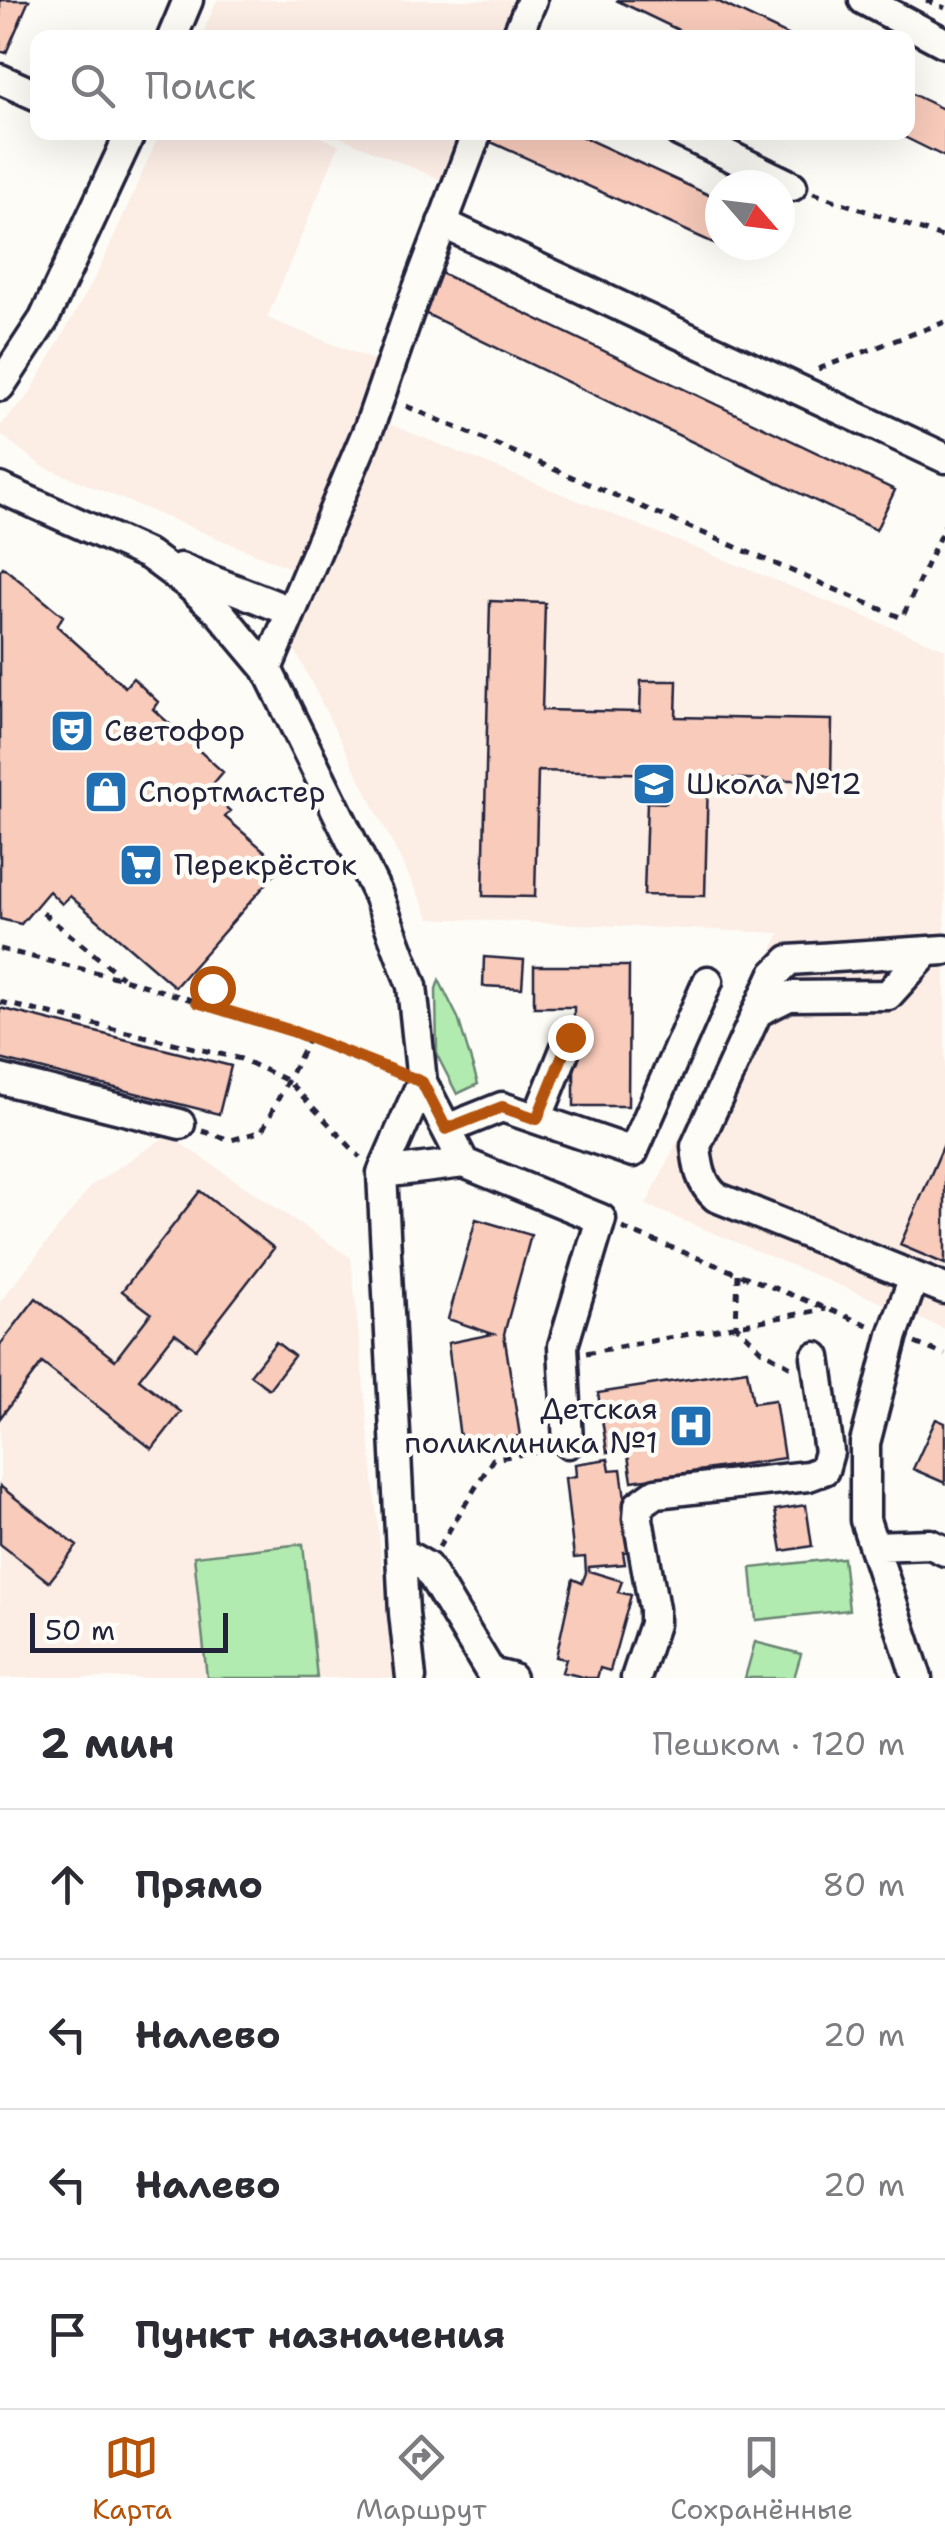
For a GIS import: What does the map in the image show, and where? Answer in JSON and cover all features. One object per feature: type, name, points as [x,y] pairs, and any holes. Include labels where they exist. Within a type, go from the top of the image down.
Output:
[{"type":"street","points":[[175,30],[188,0]]},
{"type":"street","points":[[519,30],[532,0]]},
{"type":"street","points":[[864,0],[945,43]]},
{"type":"street","points":[[0,79],[30,92]]},
{"type":"street","points":[[0,386],[44,319],[122,140]]},
{"type":"street","points":[[267,669],[370,425],[475,140]]},
{"type":"street","points":[[697,140],[759,170]]},
{"type":"street","points":[[442,223],[945,458]]},
{"type":"street","points":[[0,488],[149,555],[290,610]]},
{"type":"street","points":[[149,555],[220,613],[267,669],[378,895],[412,986],[422,1082],[464,1163]]},
{"type":"street","points":[[936,951],[789,960],[774,975],[696,1146],[706,1188],[716,1197],[945,1289]]},
{"type":"street","points":[[757,1012],[789,996],[888,995],[936,951]]},
{"type":"street","points":[[446,1129],[502,1107],[633,1152],[708,981]]},
{"type":"street","points":[[537,1119],[570,1037]]},
{"type":"street","points":[[0,1079],[180,1124]]},
{"type":"street","points":[[411,1678],[382,1174],[422,1082]]},
{"type":"street","points":[[382,1174],[464,1163],[601,1219],[563,1346],[568,1442]]},
{"type":"street","points":[[914,1276],[893,1334],[865,1443],[865,1520],[917,1678]]},
{"type":"street","points":[[818,1370],[829,1452],[824,1470]]},
{"type":"street","points":[[636,1678],[654,1624],[639,1505],[656,1493],[808,1476],[824,1470],[865,1471]]},
{"type":"street","points":[[874,1546],[930,1544],[945,1551]]},
{"type":"street","points":[[401,1552],[427,1567],[498,1676]]},
{"type":"path","points":[[926,0],[945,8]]},
{"type":"path","points":[[795,187],[945,238]]},
{"type":"path","points":[[782,382],[945,322]]},
{"type":"path","points":[[380,395],[902,618],[945,525]]},
{"type":"path","points":[[43,913],[124,979]]},
{"type":"path","points":[[0,949],[124,979],[197,1002],[309,1038],[422,1082]]},
{"type":"path","points":[[197,1002],[220,980]]},
{"type":"path","points":[[0,1002],[241,1059],[288,1080],[352,1152],[382,1174]]},
{"type":"path","points":[[180,1124],[231,1140],[262,1131],[309,1038]]},
{"type":"path","points":[[601,1219],[945,1355]]},
{"type":"path","points":[[738,1274],[736,1326],[761,1350],[818,1370]]},
{"type":"path","points":[[564,1357],[827,1309]]},
{"type":"path","points":[[427,1567],[493,1459],[564,1448],[568,1442]]},
{"type":"shaded area","points":[[217,0],[518,0],[505,30],[204,30]]},
{"type":"shaded area","points":[[157,140],[327,140],[339,145],[267,318],[383,364],[300,572],[42,466],[0,434],[0,426],[29,395],[99,270]]},
{"type":"shaded area","points":[[347,140],[459,140],[442,180]]},
{"type":"shaded area","name":"Школа №12","points":[[379,420],[945,649],[945,1329],[646,1205],[780,933],[430,918],[293,646]]},
{"type":"shaded area","points":[[168,1135],[351,1258],[393,1678],[0,1678],[0,1302],[92,1185]]},
{"type":"green space","points":[[439,980],[458,1018],[478,1084],[457,1094],[437,1055]]},
{"type":"green space","points":[[303,1544],[317,1678],[207,1678],[194,1556]]},
{"type":"green space","points":[[843,1558],[849,1610],[756,1620],[751,1568]]},
{"type":"green space","points":[[755,1642],[801,1654],[794,1678],[745,1678]]},
{"type":"building","points":[[0,0],[29,0],[6,53],[0,51]]},
{"type":"building","points":[[616,0],[715,0],[777,30],[678,30]]},
{"type":"building","points":[[915,95],[945,110],[945,157],[910,140],[915,140]]},
{"type":"building","points":[[492,140],[589,140],[705,193],[705,239]]},
{"type":"building","points":[[441,273],[895,490],[876,530],[422,312]]},
{"type":"building","name":"Светофор","points":[[3,567],[63,616],[57,626],[125,687],[133,678],[158,702],[153,709],[223,772],[207,791],[230,811],[225,817],[282,866],[175,987],[70,896],[62,904],[49,891],[21,924],[0,919]]},
{"type":"building","points":[[490,601],[545,603],[542,710],[640,712],[641,681],[677,681],[676,717],[832,720],[831,781],[708,778],[705,896],[644,895],[647,802],[666,803],[667,774],[538,771],[535,897],[483,896]]},
{"type":"building","points":[[484,957],[524,960],[522,988],[483,986]]},
{"type":"building","points":[[534,966],[629,966],[628,1106],[574,1106],[574,1007],[534,1007]]},
{"type":"building","points":[[0,1008],[231,1066],[219,1114],[0,1059]]},
{"type":"building","points":[[945,1142],[945,1264],[900,1245]]},
{"type":"building","points":[[200,1191],[274,1248],[196,1349],[175,1333],[139,1379],[181,1412],[152,1449],[42,1363],[0,1418],[0,1345],[36,1298],[115,1360],[151,1313],[122,1291]]},
{"type":"building","points":[[476,1219],[531,1235],[504,1334],[520,1436],[461,1446],[448,1343],[493,1334],[448,1319]]},
{"type":"building","points":[[276,1342],[294,1356],[269,1389],[250,1375]]},
{"type":"building","name":"Детская поликлиника №1","points":[[747,1370],[753,1403],[775,1400],[784,1458],[632,1481],[627,1449],[607,1452],[598,1393]]},
{"type":"building","points":[[936,1419],[945,1423],[945,1483],[913,1469]]},
{"type":"building","points":[[608,1459],[610,1470],[621,1469],[632,1551],[623,1552],[625,1564],[589,1567],[589,1571],[622,1581],[618,1592],[631,1595],[610,1671],[600,1668],[597,1678],[587,1678],[562,1672],[566,1659],[556,1657],[573,1579],[582,1583],[586,1573],[585,1557],[574,1558],[565,1478],[576,1476],[575,1464]]},
{"type":"building","points":[[0,1486],[77,1546],[49,1582],[0,1544]]},
{"type":"building","points":[[806,1505],[812,1546],[782,1551],[775,1510]]},
{"type":"place","name":"Светофор","points":[[72,731]]},
{"type":"place","name":"Школа №12","points":[[654,784]]},
{"type":"place","name":"Спортмастер","points":[[106,792]]},
{"type":"place","name":"Перекрёсток","points":[[141,865]]},
{"type":"place","name":"Детская поликлиника №1","points":[[691,1426]]},
{"type":"route","points":[[212,988],[197,1002],[292,1031],[422,1082],[446,1129],[502,1107],[537,1119],[570,1037]]}]
